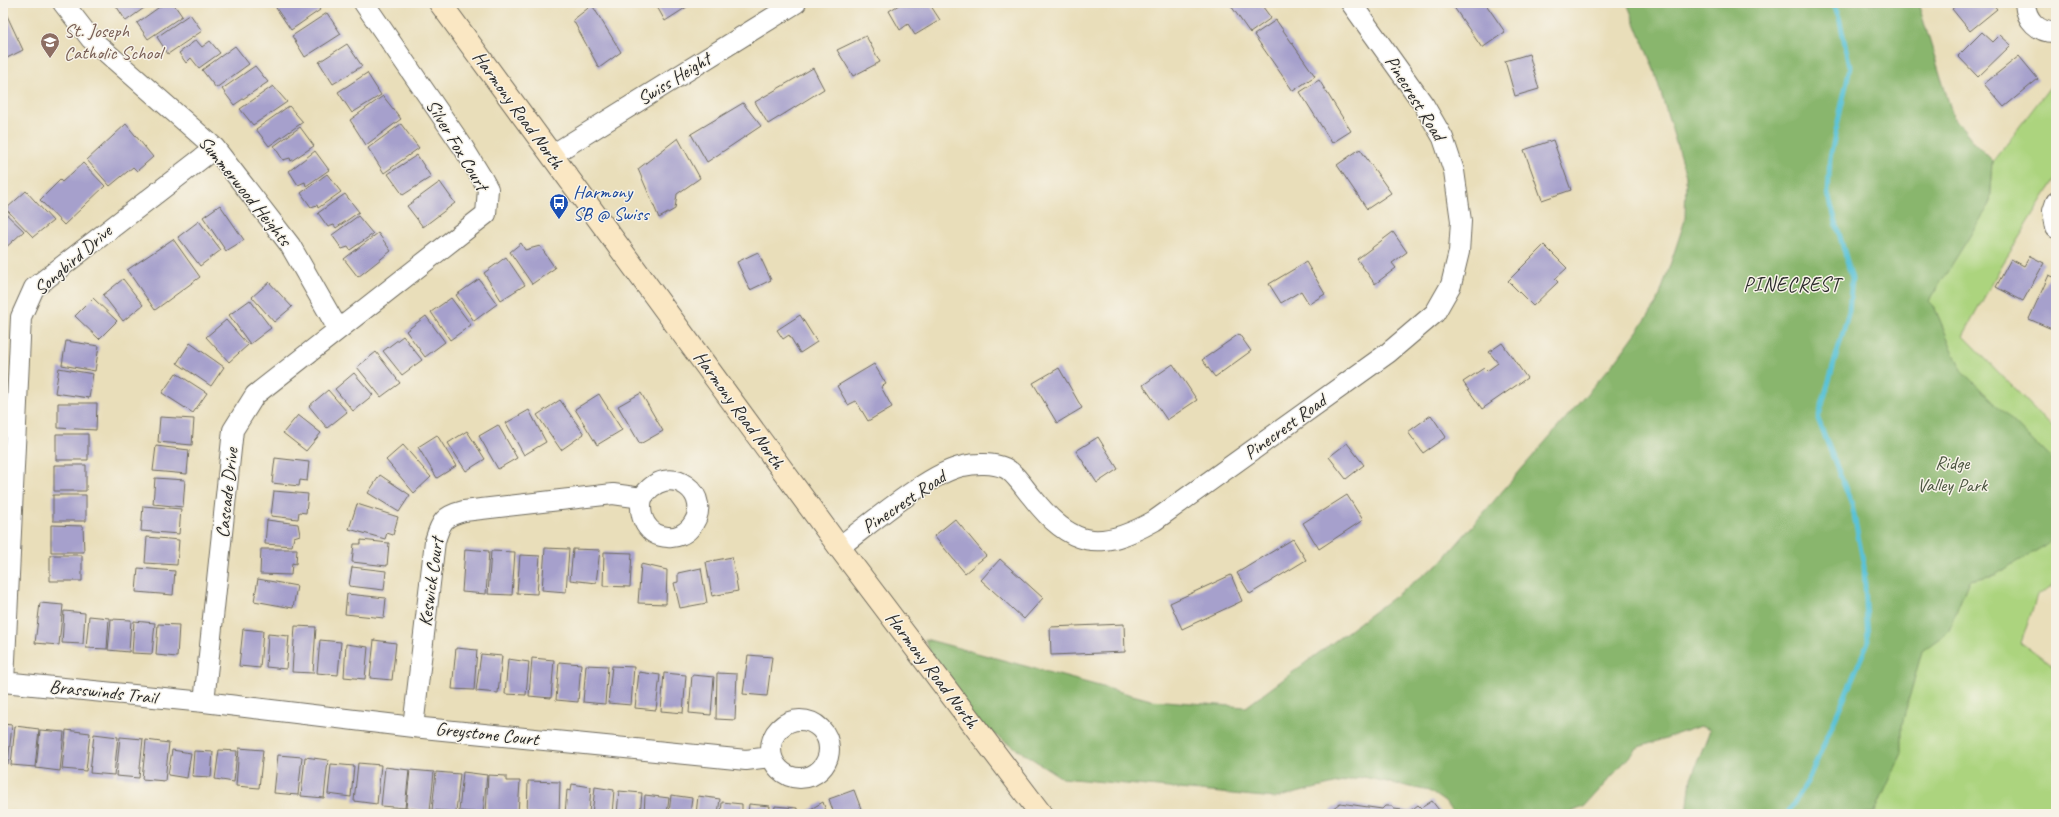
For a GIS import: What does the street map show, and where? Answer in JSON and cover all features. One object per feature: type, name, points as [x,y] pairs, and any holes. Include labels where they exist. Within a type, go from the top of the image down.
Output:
[{"type":"main road","name":"Harmony Road North","points":[[440,3],[839,547],[1041,814]]},
{"type":"street","name":"Summerwood Heights","points":[[63,3],[91,39],[215,148],[290,245],[338,329]]},
{"type":"street","name":"Silver Fox Court","points":[[338,329],[479,221],[486,214],[488,203],[488,190],[463,147],[364,3]]},
{"type":"street","name":"Swiss Height","points":[[552,155],[796,3]]},
{"type":"street","name":"Pinecrest Road","points":[[839,547],[939,476],[962,466],[986,464],[1006,468],[1048,516],[1067,531],[1087,541],[1109,541],[1132,533],[1154,521],[1382,358],[1435,313],[1451,285],[1458,252],[1461,221],[1454,170],[1443,138],[1424,105],[1351,3]]},
{"type":"street","points":[[2025,3],[2029,18],[2034,26],[2042,30],[2056,32]]},
{"type":"street","name":"Songbird Drive","points":[[3,682],[9,440],[21,317],[34,288],[64,263],[215,148]]},
{"type":"street","points":[[2056,202],[2053,212],[2056,228]]},
{"type":"street","name":"Cascade Drive","points":[[204,702],[233,430],[255,395],[338,329]]},
{"type":"street","name":"Keswick Court","points":[[413,727],[435,540],[440,526],[449,515],[464,511],[613,494],[642,498]]},
{"type":"street","name":"Brasswinds Trail","points":[[3,682],[204,702]]},
{"type":"street","name":"Greystone Court","points":[[204,702],[413,727],[746,760],[771,757]]},
{"type":"green space","points":[[1627,3],[1918,3],[1953,116],[1974,142],[1993,161],[1990,204],[1929,301],[1934,306],[1961,370],[2056,464],[2056,539],[1995,575],[1969,580],[1948,632],[1922,651],[1902,724],[1902,753],[1874,814],[1687,814],[1691,778],[1710,730],[1700,726],[1637,748],[1585,806],[1567,814],[1454,814],[1445,802],[1429,791],[1364,777],[1275,798],[1062,778],[950,706],[925,639],[1151,700],[1246,707],[1441,562],[1617,359],[1657,304],[1685,220],[1686,176],[1654,70]]},
{"type":"green space","name":"Ridge Valley Park","points":[[2056,79],[2056,178],[2002,265],[1963,336],[2056,431],[2056,583],[2037,596],[2021,643],[2056,669],[2056,814],[1787,814],[1818,419],[1990,204],[1993,161]]},
{"type":"building","points":[[151,3],[126,21],[115,4]]},
{"type":"building","points":[[165,3],[173,3],[182,16],[148,39],[137,23]]},
{"type":"building","points":[[283,3],[315,3],[320,10],[291,30],[276,8]]},
{"type":"building","points":[[655,3],[693,3],[665,21]]},
{"type":"building","points":[[902,3],[929,3],[940,20],[915,35],[908,24],[900,30],[889,11]]},
{"type":"building","points":[[1229,3],[1260,3],[1271,18],[1250,33]]},
{"type":"building","points":[[1451,3],[1485,3],[1505,32],[1482,48]]},
{"type":"building","points":[[1959,3],[1992,3],[1997,9],[1970,31],[1952,9]]},
{"type":"building","points":[[592,5],[621,52],[599,68],[573,20]]},
{"type":"building","points":[[3,7],[23,50],[3,60]]},
{"type":"building","points":[[327,13],[341,34],[305,57],[292,36]]},
{"type":"building","points":[[190,14],[202,31],[168,54],[157,37]]},
{"type":"building","points":[[1276,20],[1315,76],[1293,91],[1254,35]]},
{"type":"building","points":[[1982,32],[1993,42],[2000,35],[2011,45],[1978,77],[1958,56]]},
{"type":"building","points":[[866,36],[880,62],[853,76],[837,50]]},
{"type":"building","points":[[196,40],[202,47],[210,41],[220,53],[199,68],[191,58],[186,63],[179,53]]},
{"type":"building","points":[[347,44],[362,66],[333,84],[319,62]]},
{"type":"building","points":[[235,46],[249,64],[216,88],[202,70]]},
{"type":"building","points":[[1529,54],[1539,89],[1515,96],[1505,61]]},
{"type":"building","points":[[2019,56],[2038,79],[2004,107],[1984,84]]},
{"type":"building","points":[[255,66],[268,82],[234,105],[222,89]]},
{"type":"building","points":[[813,68],[824,89],[768,124],[755,102]]},
{"type":"building","points":[[367,73],[381,95],[352,113],[338,92]]},
{"type":"building","points":[[1319,80],[1351,131],[1332,143],[1300,92]]},
{"type":"building","points":[[273,86],[287,102],[253,125],[240,109]]},
{"type":"building","points":[[383,96],[401,119],[366,145],[350,120]]},
{"type":"building","points":[[743,103],[761,126],[707,162],[691,134]]},
{"type":"building","points":[[289,106],[303,122],[269,146],[256,129]]},
{"type":"building","points":[[126,124],[153,157],[137,171],[133,167],[110,186],[87,160]]},
{"type":"building","points":[[401,124],[419,148],[384,173],[368,148]]},
{"type":"building","points":[[300,127],[314,146],[291,161],[290,158],[283,160],[274,146]]},
{"type":"building","points":[[678,138],[700,178],[677,194],[675,209],[659,218],[638,169]]},
{"type":"building","points":[[1553,140],[1571,190],[1542,200],[1524,150]]},
{"type":"building","points":[[1360,149],[1391,193],[1367,209],[1337,165]]},
{"type":"building","points":[[315,151],[329,170],[306,186],[305,182],[298,185],[289,171]]},
{"type":"building","points":[[417,155],[431,177],[403,195],[388,174]]},
{"type":"building","points":[[83,163],[105,186],[64,225],[40,200],[60,180],[62,182]]},
{"type":"building","points":[[327,174],[341,192],[318,208],[317,205],[311,207],[301,193]]},
{"type":"building","points":[[440,182],[455,203],[423,227],[407,206]]},
{"type":"building","points":[[26,191],[53,221],[33,237],[6,209]]},
{"type":"building","points":[[345,194],[359,212],[336,228],[334,225],[328,227],[318,213]]},
{"type":"building","points":[[220,205],[244,240],[226,251],[203,217]]},
{"type":"building","points":[[3,211],[24,231],[3,250]]},
{"type":"building","points":[[358,216],[373,234],[350,250],[348,247],[342,249],[332,235]]},
{"type":"building","points":[[199,221],[221,250],[200,266],[178,237]]},
{"type":"building","points":[[1393,232],[1407,252],[1392,263],[1396,268],[1375,284],[1357,259]]},
{"type":"building","points":[[378,233],[391,251],[358,277],[344,259]]},
{"type":"building","points":[[173,239],[200,277],[155,310],[127,270]]},
{"type":"building","points":[[521,243],[525,250],[540,246],[555,268],[532,284],[510,252]]},
{"type":"building","points":[[1544,245],[1567,268],[1555,279],[1558,282],[1533,306],[1508,281]]},
{"type":"building","points":[[758,252],[771,280],[750,290],[737,262]]},
{"type":"building","points":[[2030,256],[2044,263],[2023,301],[1996,287],[2011,259],[2024,266]]},
{"type":"building","points":[[506,257],[525,285],[501,300],[484,273]]},
{"type":"building","points":[[1306,262],[1325,294],[1309,304],[1301,291],[1281,303],[1269,284]]},
{"type":"building","points":[[2049,275],[2056,278],[2056,327],[2054,330],[2029,319]]},
{"type":"building","points":[[123,279],[143,305],[123,321],[103,295]]},
{"type":"building","points":[[479,279],[497,304],[474,321],[456,295]]},
{"type":"building","points":[[269,282],[292,307],[274,322],[252,297]]},
{"type":"building","points":[[93,298],[117,321],[99,339],[75,316]]},
{"type":"building","points":[[451,298],[471,325],[450,340],[431,312]]},
{"type":"building","points":[[250,300],[271,328],[250,344],[229,315]]},
{"type":"building","points":[[800,315],[817,342],[800,353],[789,335],[783,339],[777,330]]},
{"type":"building","points":[[426,316],[445,342],[425,357],[406,331]]},
{"type":"building","points":[[226,320],[248,345],[229,362],[206,337]]},
{"type":"building","points":[[1239,334],[1251,351],[1215,377],[1202,360]]},
{"type":"building","points":[[403,336],[422,360],[402,375],[383,351]]},
{"type":"building","points":[[66,341],[99,346],[95,371],[62,365]]},
{"type":"building","points":[[190,343],[224,367],[211,386],[177,363]]},
{"type":"building","points":[[1502,343],[1527,378],[1482,409],[1463,382],[1484,368],[1487,371],[1498,363],[1489,352]]},
{"type":"building","points":[[376,352],[400,383],[381,397],[357,367]]},
{"type":"building","points":[[874,364],[886,384],[881,387],[892,407],[868,421],[856,401],[848,405],[837,386]]},
{"type":"building","points":[[1173,364],[1197,400],[1167,420],[1143,385]]},
{"type":"building","points":[[59,368],[93,374],[89,398],[55,393]]},
{"type":"building","points":[[1059,368],[1082,408],[1057,423],[1033,383]]},
{"type":"building","points":[[176,373],[207,393],[193,413],[162,393]]},
{"type":"building","points":[[354,373],[373,395],[353,411],[335,389]]},
{"type":"building","points":[[328,390],[347,412],[327,428],[309,406]]},
{"type":"building","points":[[641,393],[663,431],[640,444],[618,406]]},
{"type":"building","points":[[599,394],[622,430],[597,445],[575,409]]},
{"type":"building","points":[[560,400],[584,434],[561,450],[537,415]]},
{"type":"building","points":[[58,403],[97,403],[96,430],[58,428]]},
{"type":"building","points":[[529,410],[546,442],[524,455],[506,423]]},
{"type":"building","points":[[298,415],[321,433],[306,451],[283,433]]},
{"type":"building","points":[[1431,415],[1446,437],[1423,453],[1408,432]]},
{"type":"building","points":[[160,417],[194,419],[192,445],[158,442]]},
{"type":"building","points":[[498,425],[517,458],[498,469],[479,436]]},
{"type":"building","points":[[467,431],[485,459],[466,471],[448,443]]},
{"type":"building","points":[[56,434],[88,434],[88,460],[56,460]]},
{"type":"building","points":[[437,435],[456,466],[437,478],[418,447]]},
{"type":"building","points":[[1098,437],[1118,469],[1097,483],[1076,451]]},
{"type":"building","points":[[1347,443],[1364,465],[1346,479],[1329,457]]},
{"type":"building","points":[[403,445],[431,477],[414,493],[386,460]]},
{"type":"building","points":[[156,446],[189,450],[187,474],[153,471]]},
{"type":"building","points":[[275,458],[309,462],[307,481],[300,480],[299,486],[272,483]]},
{"type":"building","points":[[54,465],[86,465],[86,491],[54,491]]},
{"type":"building","points":[[380,475],[410,495],[399,512],[368,493]]},
{"type":"building","points":[[155,478],[185,480],[183,507],[153,504]]},
{"type":"building","points":[[274,491],[308,494],[306,513],[299,512],[298,519],[271,516]]},
{"type":"building","points":[[53,495],[86,495],[86,521],[53,521]]},
{"type":"building","points":[[1347,495],[1363,520],[1319,549],[1303,523]]},
{"type":"building","points":[[357,504],[398,517],[393,535],[387,533],[385,539],[349,529]]},
{"type":"building","points":[[143,506],[181,509],[179,534],[141,531]]},
{"type":"building","points":[[955,519],[986,556],[965,573],[934,536]]},
{"type":"building","points":[[267,520],[298,524],[300,535],[294,537],[292,546],[265,544]]},
{"type":"building","points":[[51,525],[83,526],[84,552],[51,552]]},
{"type":"building","points":[[147,537],[179,540],[177,565],[145,563]]},
{"type":"building","points":[[1293,539],[1306,560],[1250,594],[1237,573]]},
{"type":"building","points":[[361,540],[389,543],[387,566],[352,562],[354,544],[361,544]]},
{"type":"building","points":[[545,548],[569,549],[566,592],[542,590]]},
{"type":"building","points":[[261,549],[297,549],[296,564],[292,563],[291,575],[260,574]]},
{"type":"building","points":[[465,549],[489,551],[486,594],[462,592]]},
{"type":"building","points":[[573,549],[600,550],[596,583],[570,580]]},
{"type":"building","points":[[491,551],[515,552],[512,595],[488,594]]},
{"type":"building","points":[[604,552],[632,553],[630,587],[603,586]]},
{"type":"building","points":[[50,555],[82,555],[82,581],[50,581]]},
{"type":"building","points":[[520,555],[540,556],[537,594],[517,593]]},
{"type":"building","points":[[732,557],[738,591],[712,596],[706,562]]},
{"type":"building","points":[[1000,559],[1043,598],[1024,619],[981,580]]},
{"type":"building","points":[[641,564],[667,570],[666,604],[638,603]]},
{"type":"building","points":[[352,567],[386,571],[384,590],[349,586]]},
{"type":"building","points":[[138,568],[175,571],[173,595],[136,592]]},
{"type":"building","points":[[701,568],[707,603],[680,608],[674,583],[678,582],[678,573]]},
{"type":"building","points":[[1231,575],[1242,601],[1182,629],[1170,603]]},
{"type":"building","points":[[258,579],[297,586],[293,608],[254,601]]},
{"type":"building","points":[[347,594],[386,598],[384,618],[345,614]]},
{"type":"building","points":[[40,603],[63,605],[59,645],[35,643]]},
{"type":"building","points":[[64,611],[85,613],[83,644],[62,643]]},
{"type":"building","points":[[89,616],[109,618],[107,649],[86,648]]},
{"type":"building","points":[[111,619],[131,620],[129,652],[108,650]]},
{"type":"building","points":[[134,621],[155,623],[152,654],[132,653]]},
{"type":"building","points":[[158,624],[179,625],[177,657],[156,655]]},
{"type":"building","points":[[1124,624],[1125,652],[1051,655],[1050,627]]},
{"type":"building","points":[[295,626],[316,627],[313,673],[292,672]]},
{"type":"building","points":[[243,629],[263,631],[260,668],[239,666]]},
{"type":"building","points":[[268,634],[289,636],[286,669],[266,667]]},
{"type":"building","points":[[320,640],[341,642],[338,675],[317,673]]},
{"type":"building","points":[[374,640],[396,643],[392,680],[370,678]]},
{"type":"building","points":[[346,644],[368,647],[365,679],[344,677]]},
{"type":"building","points":[[456,648],[477,650],[474,690],[452,689]]},
{"type":"building","points":[[481,654],[502,656],[498,693],[476,691]]},
{"type":"building","points":[[748,655],[772,657],[767,696],[743,694]]},
{"type":"building","points":[[532,658],[554,660],[551,698],[529,696]]},
{"type":"building","points":[[508,659],[529,662],[526,695],[505,694]]},
{"type":"building","points":[[559,662],[581,664],[578,702],[556,700]]},
{"type":"building","points":[[586,665],[608,666],[605,704],[583,702]]},
{"type":"building","points":[[612,666],[634,667],[631,705],[608,703]]},
{"type":"building","points":[[639,672],[660,675],[656,710],[635,708]]},
{"type":"building","points":[[664,673],[686,675],[683,713],[661,711]]},
{"type":"building","points":[[717,673],[737,674],[735,720],[716,719]]},
{"type":"building","points":[[692,675],[714,677],[711,715],[689,713]]},
{"type":"building","points":[[3,724],[12,725],[8,764],[3,763]]},
{"type":"building","points":[[15,726],[39,729],[35,767],[11,765]]},
{"type":"building","points":[[40,730],[64,732],[60,771],[36,768]]},
{"type":"building","points":[[66,730],[90,733],[86,771],[62,769]]},
{"type":"building","points":[[94,734],[118,737],[114,775],[90,773]]},
{"type":"building","points":[[120,737],[143,739],[139,778],[116,776]]},
{"type":"building","points":[[146,740],[169,743],[165,781],[142,779]]},
{"type":"building","points":[[239,748],[263,750],[259,788],[236,786]]},
{"type":"building","points":[[172,750],[191,753],[187,778],[168,775]]},
{"type":"building","points":[[219,750],[237,751],[234,782],[215,779]]},
{"type":"building","points":[[194,751],[213,752],[211,777],[192,776]]},
{"type":"building","points":[[278,755],[302,757],[298,795],[274,793]]},
{"type":"building","points":[[305,757],[328,760],[324,798],[301,796]]},
{"type":"building","points":[[358,763],[381,765],[377,804],[354,801]]},
{"type":"building","points":[[331,764],[354,766],[351,797],[328,794]]},
{"type":"building","points":[[385,767],[409,770],[405,808],[381,806]]},
{"type":"building","points":[[410,770],[434,772],[430,811],[406,808]]},
{"type":"building","points":[[436,772],[460,774],[456,812],[432,810]]},
{"type":"building","points":[[463,772],[487,775],[483,813],[459,811]]},
{"type":"building","points":[[488,775],[506,776],[506,781],[520,781],[518,814],[486,814]]},
{"type":"building","points":[[528,781],[560,782],[559,814],[527,814]]},
{"type":"building","points":[[572,784],[591,787],[589,814],[565,814],[567,790],[571,791]]},
{"type":"building","points":[[595,787],[614,790],[612,814],[592,814]]},
{"type":"building","points":[[854,790],[863,814],[834,814],[829,799]]},
{"type":"building","points":[[619,791],[642,793],[640,814],[617,814]]},
{"type":"building","points":[[645,795],[669,798],[667,814],[644,814]]},
{"type":"building","points":[[671,795],[692,798],[690,814],[669,814]]},
{"type":"building","points":[[698,796],[720,799],[718,814],[696,814]]},
{"type":"building","points":[[1432,801],[1442,814],[1331,814],[1332,809],[1340,803],[1382,809],[1385,806],[1392,806],[1394,809],[1410,811],[1418,805],[1421,808]]},
{"type":"building","points":[[722,802],[742,804],[742,814],[721,814]]},
{"type":"building","points":[[823,802],[827,814],[802,814]]},
{"type":"building","points":[[749,804],[770,806],[769,814],[748,814]]},
{"type":"building","points":[[775,806],[797,808],[797,814],[774,814]]},
{"type":"waterway","points":[[1787,814],[1809,779],[1868,642],[1864,566],[1852,505],[1818,419],[1849,311],[1852,279],[1828,194],[1830,158],[1850,67],[1839,17],[1833,3]]},
{"type":"place","name":"St. Joseph Catholic School","points":[[50,59]]},
{"type":"place","name":"Harmony SB @ Swiss","points":[[559,220]]},
{"type":"district","name":"PINECREST","points":[[1792,284]]}]
